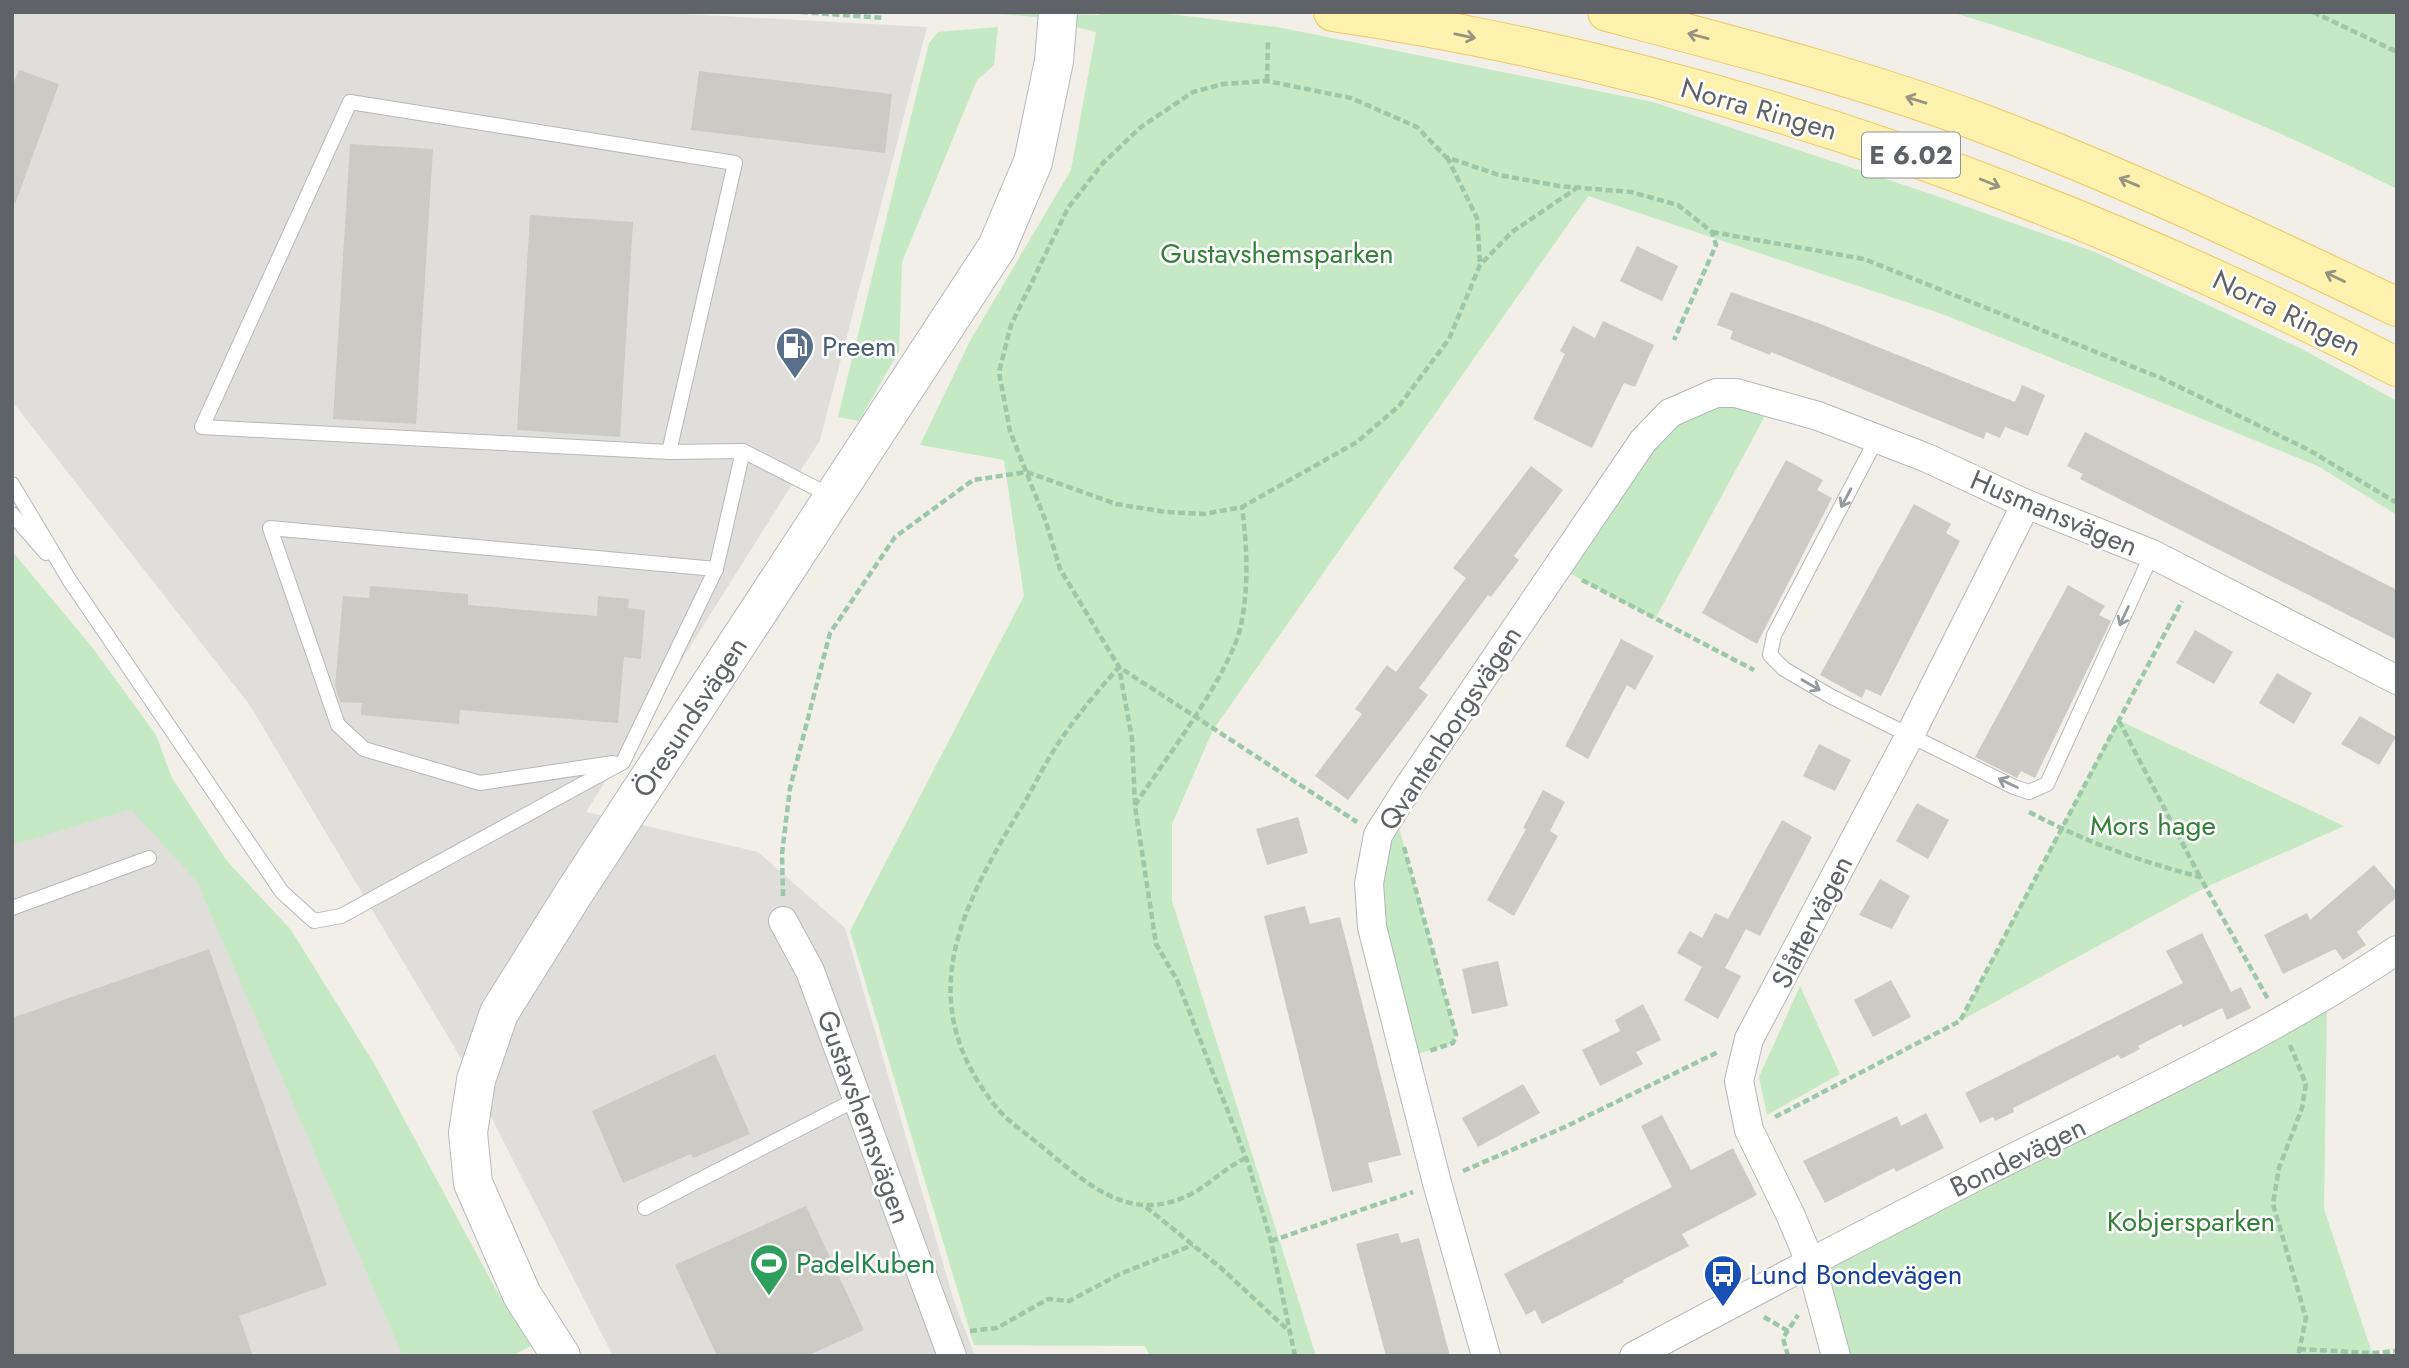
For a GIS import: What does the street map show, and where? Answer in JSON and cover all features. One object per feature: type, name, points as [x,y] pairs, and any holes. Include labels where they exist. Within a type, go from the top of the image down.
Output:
[{"type":"main road","name":"Norra Ringen","points":[[1333,12],[1398,22],[1590,63],[1822,124],[1979,179],[2084,220],[2277,305],[2397,367]]},
{"type":"main road","name":"Norra Ringen","points":[[1608,12],[1834,75],[1978,122],[2175,202],[2397,307]]},
{"type":"street","name":"Öresundsvägen","points":[[1035,12],[1046,96]]},
{"type":"street","name":"Öresundsvägen","points":[[561,1356],[522,1295],[473,1183],[468,1133],[476,1080],[499,1013],[997,247],[1033,162],[1054,61],[1058,12]]},
{"type":"street","name":"Husmansvägen","points":[[1695,400],[1716,393],[1737,393],[1818,416],[1877,438],[2026,504],[2152,554],[2397,680]]},
{"type":"street","name":"Qvantenborgsvägen","points":[[1486,1356],[1437,1182],[1372,927],[1369,883],[1378,835],[1654,427],[1670,413],[1695,400]]},
{"type":"street","name":"Slåttervägen","points":[[1836,1356],[1811,1264],[1749,1130],[1739,1080],[1749,1039],[1909,737],[2026,504]]},
{"type":"street","name":"Gustavshemsvägen","points":[[783,921],[810,971],[949,1347]]},
{"type":"street","name":"Bondevägen","points":[[1634,1356],[1978,1176],[2126,1104],[2327,997],[2397,950]]},
{"type":"lane","points":[[669,452],[734,163],[350,102],[202,427],[669,452],[743,451],[833,497]]},
{"type":"lane","points":[[1877,438],[1774,635],[1770,655],[1784,669],[1909,737],[2014,787],[2029,792],[2047,784],[2152,554]]},
{"type":"lane","points":[[12,484],[71,581],[282,892],[314,921],[341,916],[623,762],[716,569],[743,451]]},
{"type":"lane","points":[[12,514],[71,581]]},
{"type":"lane","points":[[623,762],[480,783],[364,749],[338,724],[270,528],[716,569]]},
{"type":"lane","points":[[12,908],[149,858]]},
{"type":"lane","points":[[645,1208],[857,1099]]},
{"type":"path","points":[[801,12],[884,18]]},
{"type":"path","points":[[2313,12],[2397,52]]},
{"type":"path","points":[[1267,81],[1268,42]]},
{"type":"path","points":[[1296,1356],[1271,1241],[1246,1158],[1177,980],[1156,944],[1135,806],[1132,739],[1119,667],[1060,569],[1010,431],[999,372],[1011,325],[1068,208],[1103,163],[1141,127],[1193,92],[1223,84],[1267,81],[1351,98],[1417,127],[1446,157],[1477,218],[1480,265]]},
{"type":"path","points":[[1446,157],[1499,175],[1578,188],[1631,192],[1678,205],[1712,232],[1864,259],[2161,378],[2309,450],[2397,503]]},
{"type":"path","points":[[783,921],[782,854],[790,788],[830,633],[895,537],[972,480],[1027,472],[1116,504],[1166,512],[1204,514],[1241,507],[1357,442],[1399,406],[1448,339],[1480,265],[1512,232],[1578,188]]},
{"type":"path","points":[[1674,340],[1715,254],[1712,232]]},
{"type":"path","points":[[1135,806],[1228,659],[1241,626],[1247,551],[1241,507]]},
{"type":"path","points":[[1749,1130],[1960,1021],[2195,575]]},
{"type":"path","points":[[1119,667],[1378,835]]},
{"type":"path","points":[[1119,667],[1083,708],[1053,751],[988,863],[957,938],[949,999],[960,1048],[998,1109],[1092,1185],[1115,1198],[1146,1207],[1193,1245],[1292,1334]]},
{"type":"path","points":[[2118,720],[2200,877]]},
{"type":"path","points":[[1394,810],[1456,1035],[1453,1043],[1405,1058]]},
{"type":"path","points":[[2281,1021],[2306,1084],[2302,1108],[2279,1168],[2273,1204],[2306,1318],[2298,1356]]},
{"type":"path","points":[[1271,1241],[1373,1208],[1437,1182],[1565,1126],[1672,1073],[1749,1039]]},
{"type":"path","points":[[1146,1207],[1188,1196],[1208,1184],[1227,1166],[1246,1158]]},
{"type":"path","points":[[949,1347],[976,1329],[998,1328],[1048,1299],[1069,1301],[1122,1273],[1193,1245]]},
{"type":"path","points":[[2299,1349],[2372,1353],[2397,1351]]},
{"type":"shaded area","points":[[12,12],[649,12],[927,27],[820,440],[586,812],[758,852],[845,928],[954,1301],[975,1356],[613,1356],[462,1060],[249,704],[12,401]]},
{"type":"shaded area","points":[[107,759],[215,877],[512,1356],[12,1356],[12,792]]},
{"type":"green space","name":"Gustavshemsparken","points":[[979,12],[1099,15],[1100,12],[1154,12],[1277,27],[1653,102],[1928,193],[2095,252],[2300,348],[2397,401],[2397,515],[2318,466],[1945,315],[1588,196],[1213,730],[1172,824],[1172,901],[1316,1356],[1150,1356],[1145,1346],[974,1345],[850,931],[1024,596],[1004,460],[920,445],[970,341],[1071,170],[1096,32],[1036,17]]},
{"type":"green space","points":[[1951,12],[2397,12],[2397,189],[2234,113],[2122,69]]},
{"type":"green space","points":[[998,27],[994,65],[977,80],[902,262],[899,351],[859,421],[838,417],[929,43],[938,32]]},
{"type":"green space","points":[[1772,403],[1655,619],[1558,567],[1682,406]]},
{"type":"green space","points":[[12,551],[92,647],[156,735],[172,778],[227,861],[291,930],[375,1065],[495,1288],[531,1346],[511,1356],[403,1356],[197,882],[131,809],[12,845]]},
{"type":"green space","name":"Mors hage","points":[[2118,720],[2344,826],[2206,887],[1960,1021]]},
{"type":"green space","points":[[1394,810],[1456,1035],[1453,1043],[1405,1058],[1372,927]]},
{"type":"green space","points":[[1800,986],[1840,1074],[1767,1115],[1759,1077]]},
{"type":"green space","name":"Kobjersparken","points":[[2327,997],[2324,1209],[2372,1353],[2369,1356],[1836,1356],[1811,1264]]},
{"type":"building","points":[[19,70],[59,84],[15,204],[12,203],[12,87]]},
{"type":"building","points":[[699,71],[892,94],[885,153],[691,130]]},
{"type":"building","points":[[350,144],[433,149],[416,424],[333,419]]},
{"type":"building","points":[[530,215],[633,222],[620,437],[517,430]]},
{"type":"building","points":[[1637,246],[1678,266],[1662,301],[1620,281]]},
{"type":"building","points":[[1731,292],[1818,323],[2015,402],[2022,385],[2045,395],[2028,436],[2005,427],[2000,438],[1986,432],[1984,439],[1771,352],[1770,355],[1730,339],[1733,331],[1717,325]]},
{"type":"building","points":[[1603,321],[1654,345],[1635,387],[1624,383],[1592,448],[1533,419],[1565,354],[1560,351],[1573,326],[1595,338]]},
{"type":"building","points":[[2085,432],[2397,590],[2397,640],[2080,479],[2083,474],[2067,466]]},
{"type":"building","points":[[1786,460],[1823,480],[1817,490],[1832,498],[1757,644],[1702,613]]},
{"type":"building","points":[[1531,466],[1563,490],[1514,556],[1519,560],[1491,597],[1488,595],[1419,688],[1428,695],[1348,800],[1315,776],[1362,714],[1355,709],[1387,665],[1396,672],[1466,578],[1453,568]]},
{"type":"building","points":[[1914,504],[1951,524],[1946,533],[1960,541],[1881,696],[1866,689],[1862,698],[1820,675]]},
{"type":"building","points":[[2068,585],[2105,606],[2099,615],[2111,621],[2035,778],[2021,771],[2017,778],[1975,757]]},
{"type":"building","points":[[370,586],[468,594],[468,605],[597,616],[598,596],[629,599],[628,608],[645,610],[641,659],[624,657],[618,723],[460,710],[459,724],[361,715],[362,703],[340,702],[335,686],[343,596],[369,598]]},
{"type":"building","points":[[2195,630],[2233,652],[2214,684],[2176,663]]},
{"type":"building","points":[[1621,639],[1654,656],[1635,690],[1627,685],[1588,759],[1565,746]]},
{"type":"building","points":[[2277,673],[2312,693],[2294,724],[2259,703]]},
{"type":"building","points":[[2360,716],[2396,737],[2379,765],[2341,744]]},
{"type":"building","points":[[1819,744],[1851,760],[1835,791],[1803,776]]},
{"type":"building","points":[[1543,790],[1565,802],[1550,831],[1558,836],[1514,916],[1487,900],[1526,829],[1523,828]]},
{"type":"building","points":[[1917,803],[1949,820],[1928,859],[1896,841]]},
{"type":"building","points":[[1298,817],[1308,853],[1267,865],[1256,829]]},
{"type":"building","points":[[1782,820],[1812,837],[1760,936],[1746,929],[1725,968],[1741,976],[1718,1019],[1684,1000],[1702,967],[1677,953],[1690,931],[1702,938],[1715,913],[1728,919]]},
{"type":"building","points":[[2374,865],[2397,892],[2397,897],[2357,932],[2366,945],[2343,960],[2335,949],[2283,974],[2264,935],[2307,913],[2310,920]]},
{"type":"building","points":[[1880,879],[1910,896],[1892,929],[1859,915]]},
{"type":"building","points":[[1305,906],[1310,924],[1340,917],[1401,1155],[1368,1163],[1373,1182],[1332,1192],[1264,916]]},
{"type":"building","points":[[2202,933],[2231,992],[2241,987],[2251,1008],[2227,1020],[2222,1008],[2183,1027],[2181,1024],[2138,1046],[2140,1049],[2121,1059],[2118,1055],[2013,1108],[2014,1112],[1995,1121],[1993,1117],[1980,1123],[1965,1093],[2183,983],[2166,951]]},
{"type":"building","points":[[209,949],[327,1285],[239,1316],[253,1356],[12,1356],[12,1018]]},
{"type":"building","points":[[1498,961],[1508,1006],[1472,1014],[1462,969]]},
{"type":"building","points":[[1891,980],[1911,1017],[1873,1037],[1854,1000]]},
{"type":"building","points":[[1643,1004],[1661,1040],[1636,1052],[1643,1064],[1600,1086],[1582,1050],[1620,1031],[1615,1020]]},
{"type":"building","points":[[715,1054],[750,1134],[693,1158],[691,1154],[623,1183],[592,1111]]},
{"type":"building","points":[[1523,1084],[1540,1113],[1478,1147],[1462,1118]]},
{"type":"building","points":[[1926,1113],[1944,1148],[1896,1172],[1894,1168],[1825,1203],[1803,1161],[1897,1116],[1901,1126]]},
{"type":"building","points":[[1662,1115],[1691,1170],[1733,1148],[1757,1195],[1682,1234],[1689,1246],[1623,1280],[1624,1282],[1542,1324],[1535,1310],[1526,1315],[1504,1274],[1672,1187],[1641,1126]]},
{"type":"building","name":"PadelKuben","points":[[806,1206],[864,1330],[807,1356],[717,1356],[675,1265]]},
{"type":"building","points":[[1398,1233],[1401,1243],[1419,1238],[1450,1356],[1386,1356],[1356,1244]]},
{"type":"place","name":"Preem","points":[[795,380]]},
{"type":"place","name":"PadelKuben","points":[[769,1297]]},
{"type":"place","name":"Lund Bondevägen","points":[[1723,1308]]}]
